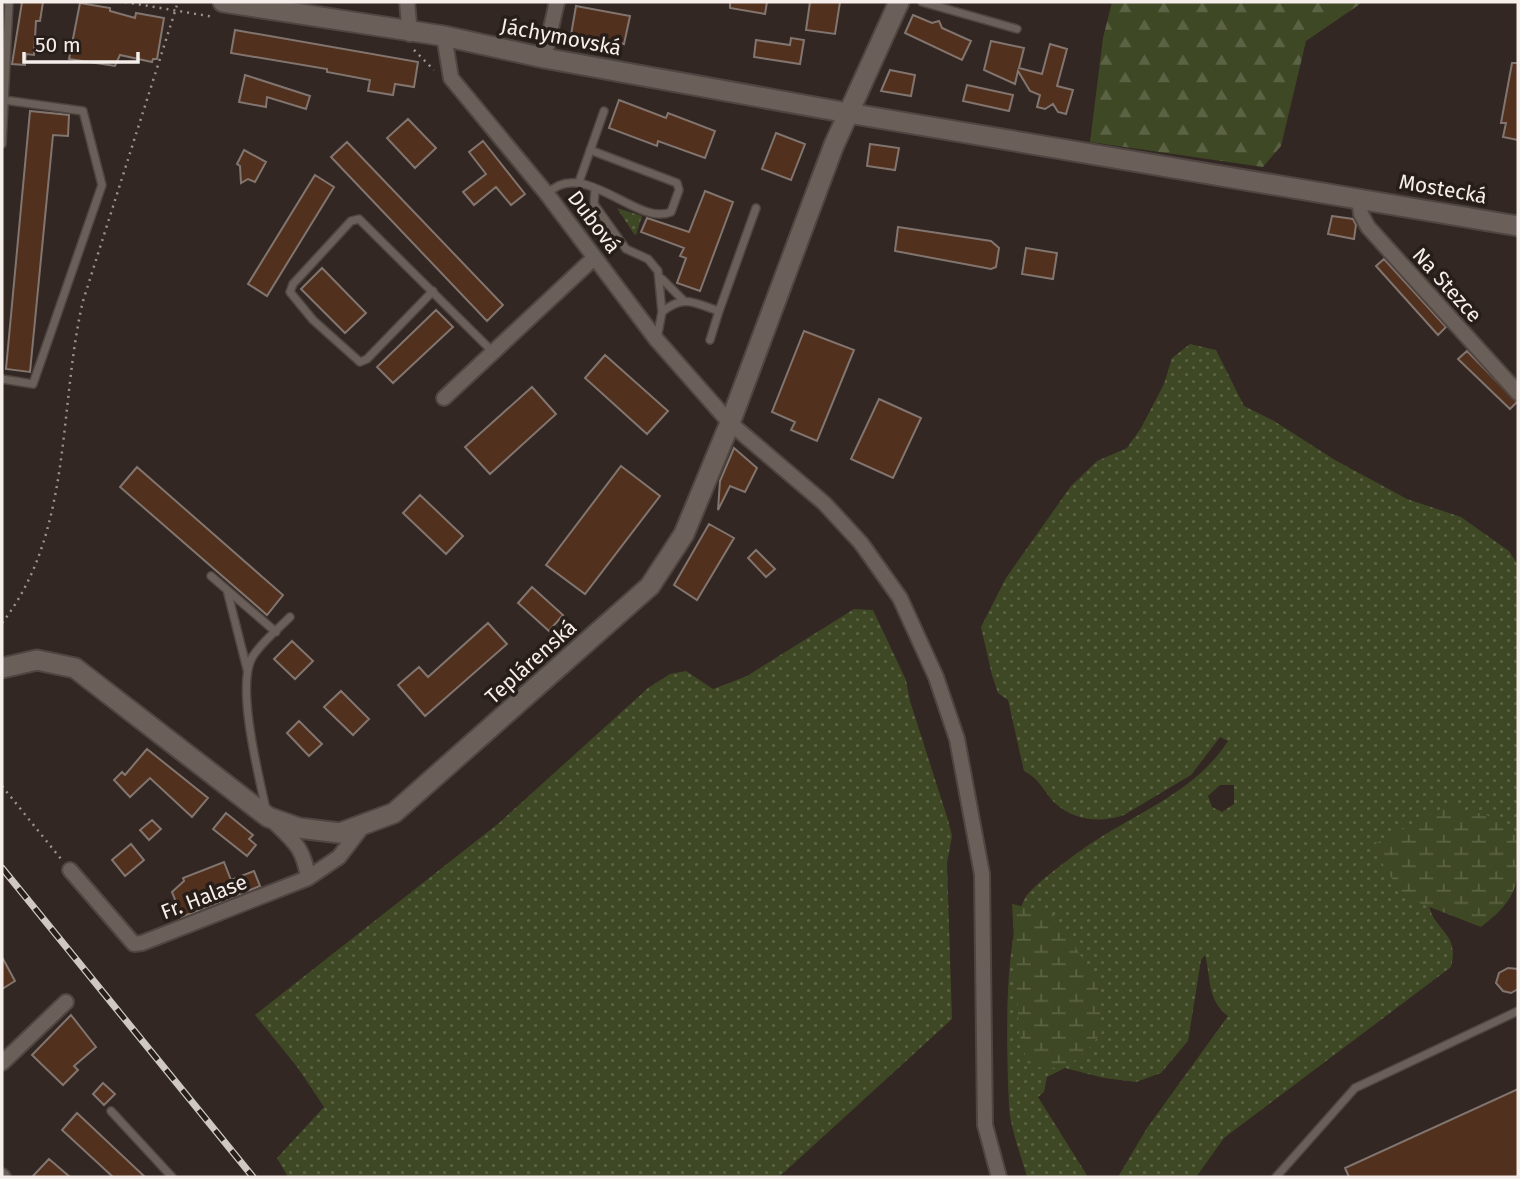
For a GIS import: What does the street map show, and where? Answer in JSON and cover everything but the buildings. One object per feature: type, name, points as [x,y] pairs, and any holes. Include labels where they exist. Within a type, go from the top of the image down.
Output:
[{"type":"street","points":[[407,2],[412,42]]},
{"type":"street","points":[[544,58],[557,2]]},
{"type":"street","name":"Teplárenská","points":[[2,668],[37,660],[75,668],[268,817],[299,828],[340,833],[394,813],[650,586],[684,534],[730,423],[848,113],[899,2]]},
{"type":"street","name":"Jáchymovská","points":[[219,9],[412,42],[444,36],[544,58],[848,113],[1359,198]]},
{"type":"street","name":"Dubová","points":[[444,36],[451,78],[547,194],[656,339],[730,423],[824,503],[861,543],[900,598],[936,677],[957,739],[982,874],[985,1125],[999,1177]]},
{"type":"street","name":"Mostecká","points":[[1359,198],[1518,226]]},
{"type":"street","name":"Na Stezce","points":[[1359,198],[1361,214],[1368,227],[1518,393]]},
{"type":"street","points":[[444,398],[594,258]]},
{"type":"street","points":[[268,817],[296,843],[305,857],[309,878],[339,857],[362,827]]},
{"type":"street","name":"Fr. Halase","points":[[70,870],[134,944],[309,878]]},
{"type":"street","points":[[2,1063],[66,1002]]},
{"type":"lane","points":[[2,144],[5,40],[9,2]]},
{"type":"lane","points":[[922,2],[1017,29]]},
{"type":"lane","points":[[2,379],[33,384],[102,186],[83,111],[4,100]]},
{"type":"lane","points":[[579,182],[604,111]]},
{"type":"lane","points":[[547,194],[555,186],[579,182],[665,215],[671,212],[679,190],[677,183],[590,150]]},
{"type":"lane","points":[[595,189],[594,204],[626,249],[648,259],[661,279],[684,300],[719,311]]},
{"type":"lane","points":[[710,340],[756,208]]},
{"type":"lane","points":[[433,291],[367,359],[360,362],[313,320],[291,295],[290,289],[354,219],[359,219],[433,291],[493,352]]},
{"type":"lane","points":[[656,339],[662,312],[661,279]]},
{"type":"lane","points":[[662,312],[684,300]]},
{"type":"lane","points":[[211,576],[276,632]]},
{"type":"lane","points":[[227,590],[248,670],[248,718],[268,817]]},
{"type":"lane","points":[[248,670],[253,656],[290,617]]},
{"type":"lane","points":[[1276,1177],[1355,1088],[1518,1012]]},
{"type":"lane","points":[[111,1111],[172,1177]]},
{"type":"path","points":[[125,2],[176,10],[219,9]]},
{"type":"path","points":[[2,623],[19,601],[49,529],[73,343],[83,301],[178,2]]},
{"type":"path","points":[[412,42],[441,77]]},
{"type":"path","points":[[2,786],[70,870]]},
{"type":"green space","points":[[1112,2],[1363,2],[1306,41],[1281,146],[1263,167],[1090,142],[1103,38]]},
{"type":"green space","points":[[617,208],[642,216],[636,235],[634,234]]},
{"type":"green space","points":[[1190,344],[1216,350],[1244,406],[1407,499],[1461,517],[1509,551],[1518,565],[1518,839],[1428,895],[1433,916],[1452,944],[1451,967],[1224,1138],[1196,1177],[1118,1177],[1147,1128],[1228,1016],[1213,996],[1205,955],[1201,960],[1188,1041],[1161,1073],[1136,1082],[1104,1078],[1065,1068],[1047,1077],[1044,1092],[1038,1097],[1088,1177],[1027,1177],[1010,1114],[1007,1029],[1013,937],[1027,895],[1082,849],[1186,785],[1215,758],[1228,741],[1220,737],[1191,775],[1124,815],[1088,819],[1071,814],[1055,803],[1038,781],[1024,771],[1008,700],[998,693],[981,627],[1006,578],[1071,486],[1097,461],[1127,448],[1141,428],[1164,384],[1172,358]],"holes":[[[1220,785],[1234,785],[1234,804],[1222,812],[1212,807],[1208,796]]]},
{"type":"green space","points":[[854,609],[873,610],[906,680],[910,701],[952,836],[947,863],[952,1019],[779,1177],[288,1177],[277,1158],[324,1107],[298,1068],[255,1015],[499,823],[648,688],[670,674],[686,671],[713,689],[747,676]]},
{"type":"green space","points":[[1447,806],[1487,815],[1518,834],[1519,864],[1515,887],[1504,906],[1481,927],[1404,897],[1371,846]]},
{"type":"green space","points":[[1012,904],[1052,913],[1097,980],[1102,1032],[1086,1051],[1071,1063],[1053,1068],[1028,1065],[1019,1032]]},
{"type":"railway","points":[[2,868],[253,1177]]}]
